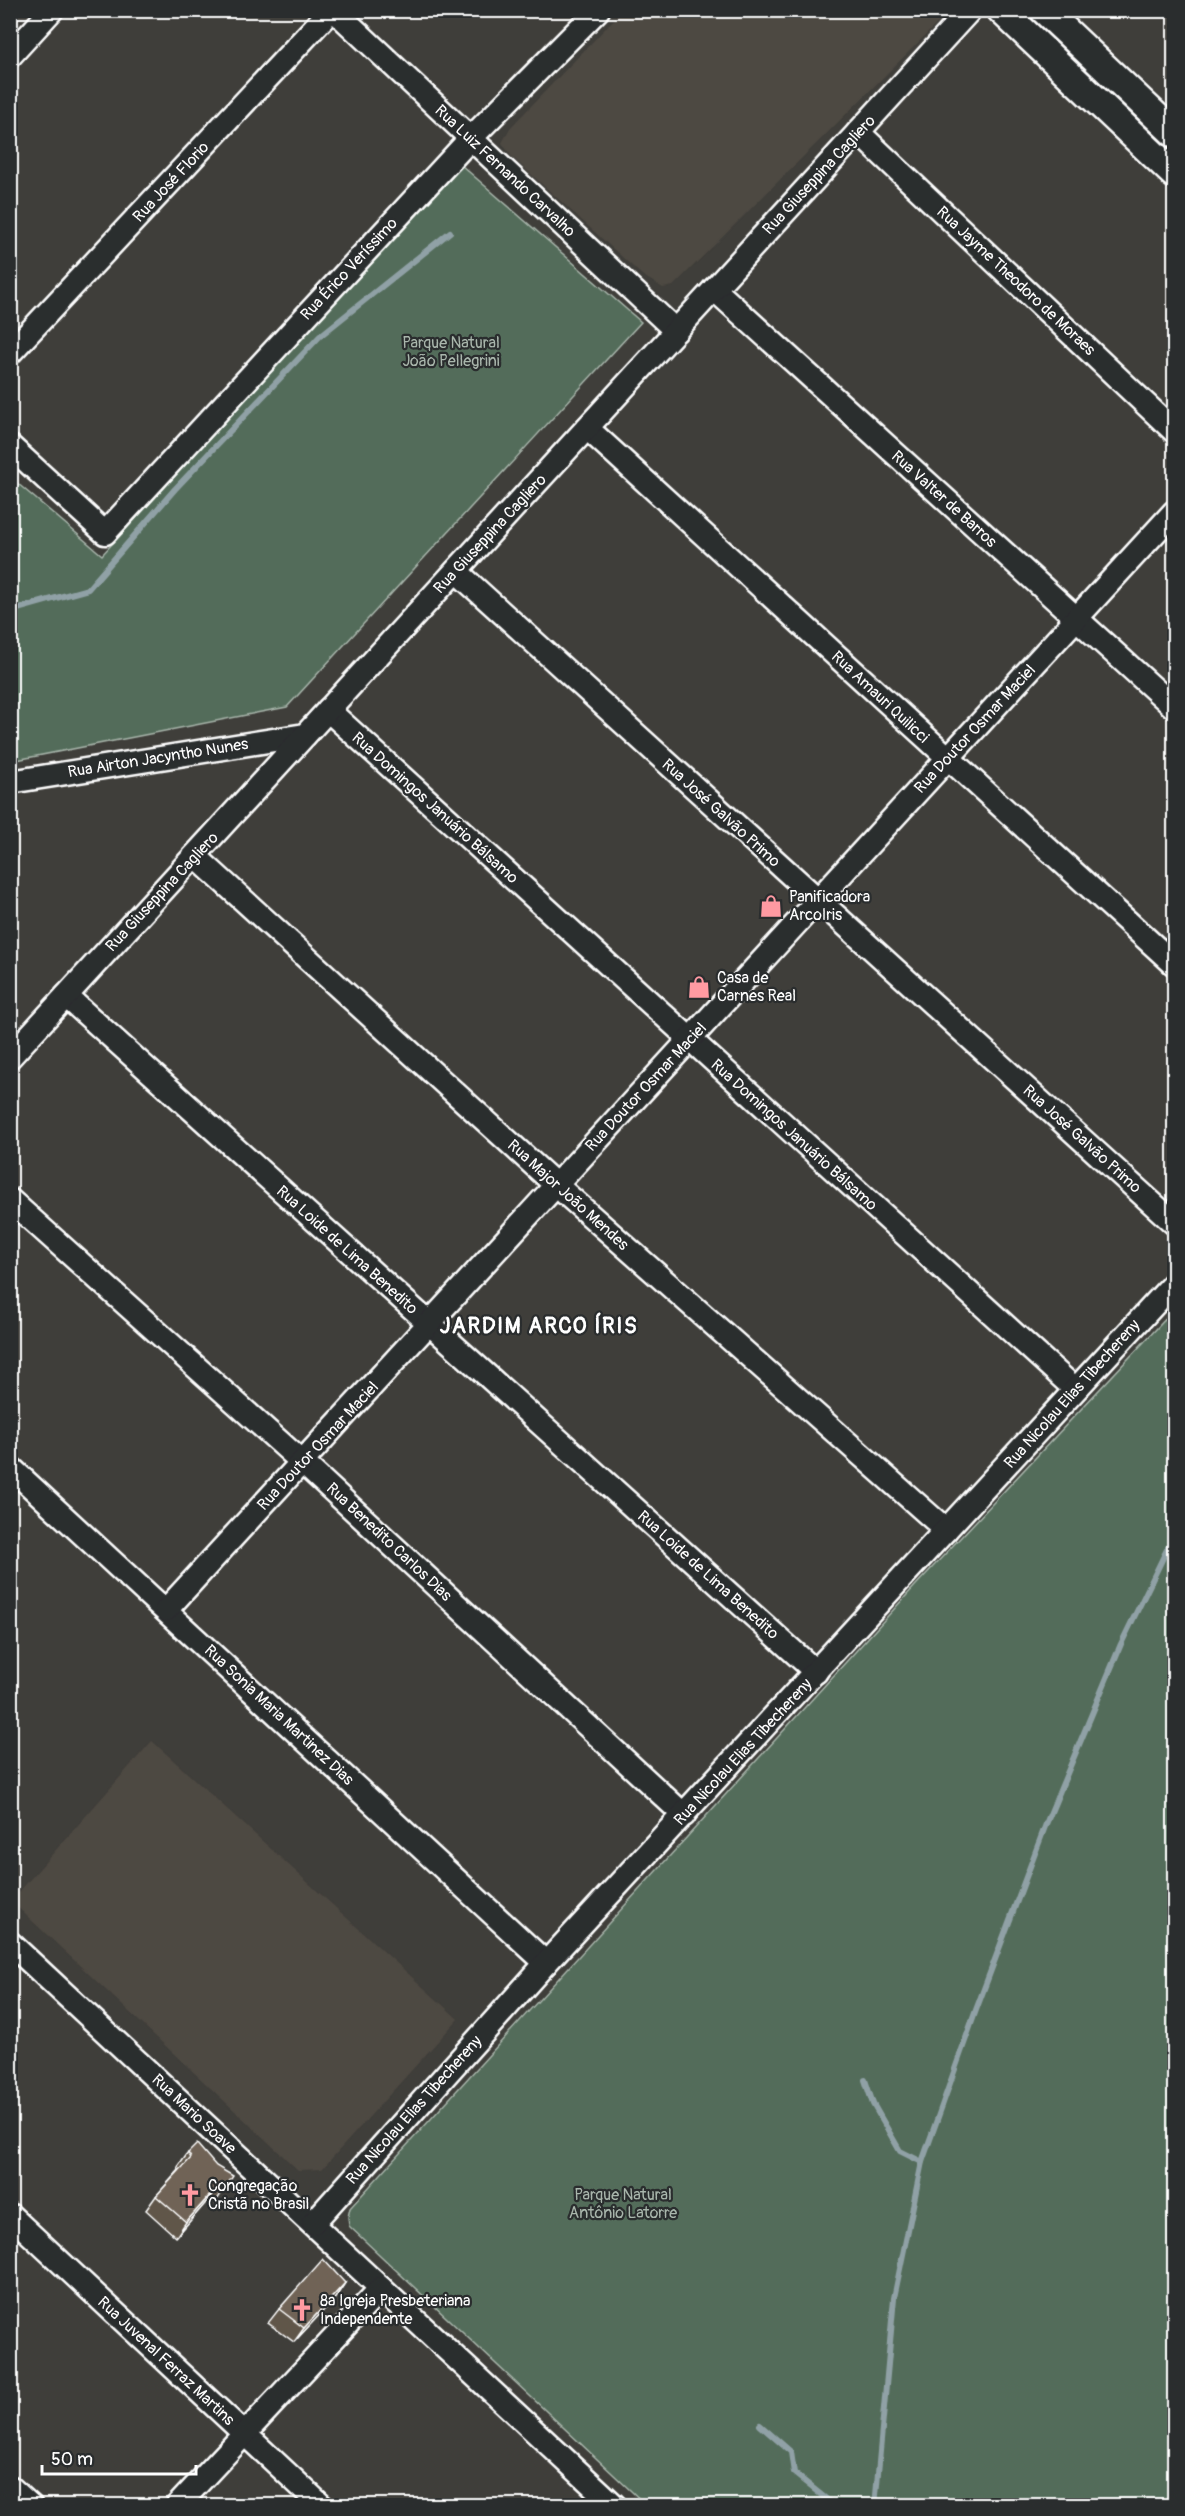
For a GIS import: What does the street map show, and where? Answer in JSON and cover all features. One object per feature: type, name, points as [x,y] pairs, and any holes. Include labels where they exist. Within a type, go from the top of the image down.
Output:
[{"type":"street","points":[[10,56],[52,10]]},
{"type":"street","name":"Rua Luiz Fernando Carvalho","points":[[332,10],[676,331]]},
{"type":"street","name":"Rua José Florio","points":[[10,353],[332,10]]},
{"type":"street","name":"Rua Érico Veríssimo","points":[[10,447],[105,532],[470,139],[598,10]]},
{"type":"street","name":"Rua Giuseppina Cagliero","points":[[10,1057],[970,10]]},
{"type":"street","points":[[1001,10],[1174,174]]},
{"type":"street","points":[[1044,10],[1174,132]]},
{"type":"street","name":"Rua Jayme Theodoro de Moraes","points":[[858,132],[1174,430]]},
{"type":"street","name":"Rua Valter de Barros","points":[[714,289],[1174,707]]},
{"type":"street","name":"Rua Amauri Quilicci","points":[[587,428],[1174,964]]},
{"type":"street","name":"Rua Doutor Osmar Maciel","points":[[166,1610],[1174,512]]},
{"type":"street","name":"Rua José Galvão Primo","points":[[456,571],[1174,1223]]},
{"type":"street","name":"Rua Domingos Januário Bálsamo","points":[[328,710],[689,1041],[1075,1389]]},
{"type":"street","name":"Rua Airton Jacyntho Nunes","points":[[10,782],[305,735]]},
{"type":"street","name":"Rua Major João Mendes","points":[[195,856],[556,1185],[946,1530]]},
{"type":"street","name":"Rua Loide de Lima Benedito","points":[[66,996],[816,1672]]},
{"type":"street","name":"Rua Benedito Carlos Dias","points":[[10,1200],[303,1463],[684,1815]]},
{"type":"street","name":"Rua Nicolau Elias Tibechereny","points":[[313,2223],[546,1963],[1174,1283]]},
{"type":"street","name":"Rua Sonia Maria Martinez Dias","points":[[10,1467],[546,1963]]},
{"type":"street","name":"Rua Mario Soave","points":[[10,1943],[615,2505]]},
{"type":"street","name":"Rua Juvenal Ferraz Martins","points":[[10,2215],[322,2505]]},
{"type":"street","points":[[177,2505],[381,2288]]},
{"type":"street","points":[[10,2487],[31,2505]]},
{"type":"shaded area","points":[[623,10],[950,11],[673,286],[663,288],[642,275],[512,157],[502,143],[510,128]]},
{"type":"shaded area","points":[[152,1741],[458,2019],[322,2169],[298,2170],[11,1901]]},
{"type":"green space","name":"Parque Natural João Pellegrini","points":[[461,165],[641,322],[287,707],[11,761],[10,477],[102,555]]},
{"type":"green space","name":"Parque Natural Antônio Latorre","points":[[1174,1310],[1174,2505],[646,2505],[349,2226],[350,2208],[915,1586]]},
{"type":"building","name":"Congregação Cristã no Brasil","points":[[197,2144],[216,2166],[233,2176],[225,2188],[219,2185],[186,2222],[156,2196],[191,2158],[188,2153]]},
{"type":"building","name":"8ª Igreja Presbeteriana Independente","points":[[323,2259],[345,2283],[304,2328],[279,2309]]},
{"type":"waterway","points":[[10,611],[88,589],[175,489],[320,336],[450,232]]},
{"type":"waterway","points":[[875,2506],[894,2298],[922,2162],[1046,1824],[1121,1644],[1174,1535]]},
{"type":"waterway","points":[[865,2080],[873,2104],[900,2151],[922,2162]]},
{"type":"waterway","points":[[760,2425],[791,2452],[794,2473],[835,2506]]},
{"type":"place","name":"Panificadora ArcoIris","points":[[771,906]]},
{"type":"place","name":"Casa de Carnes Real","points":[[699,987]]},
{"type":"place","name":"Congregação Cristã no Brasil","points":[[190,2195]]},
{"type":"place","name":"8ª Igreja Presbeteriana Independente","points":[[302,2310]]},
{"type":"district","name":"JARDIM ARCO ÍRIS","points":[[539,1326]]}]
